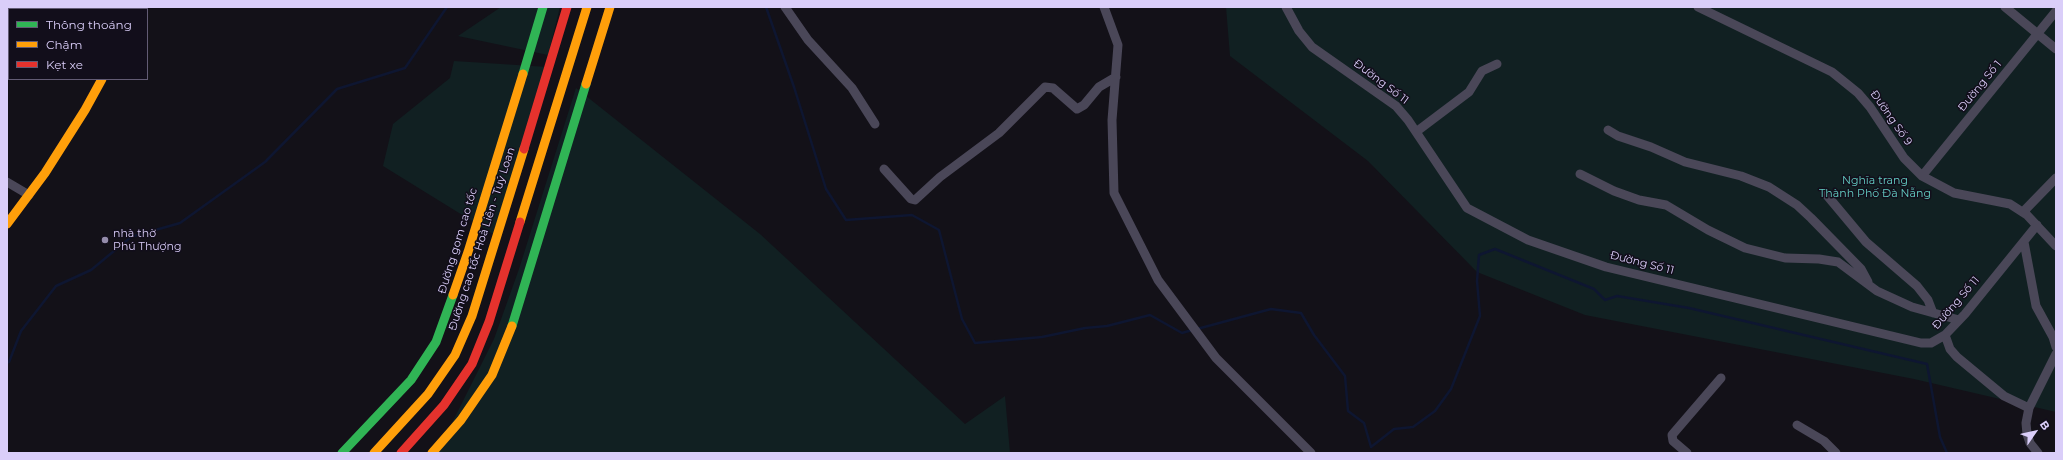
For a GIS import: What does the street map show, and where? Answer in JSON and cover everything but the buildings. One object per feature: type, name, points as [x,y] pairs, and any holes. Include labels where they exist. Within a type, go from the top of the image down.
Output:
[{"type":"main road","name":"Đường gom cao tốc","points":[[342,453],[411,380],[436,342],[468,252],[543,7]]},
{"type":"main road","name":"Đường cao tốc Hoà Liên - Tuý Loan","points":[[374,453],[428,394],[455,355],[472,316],[567,7]]},
{"type":"main road","points":[[401,453],[444,405],[472,364],[508,265],[587,7]]},
{"type":"main road","points":[[432,453],[461,420],[492,375],[511,330],[610,7]]},
{"type":"main road","points":[[7,224],[29,195],[85,110],[101,80]]},
{"type":"street","points":[[785,7],[808,40],[852,88],[875,124]]},
{"type":"street","points":[[1104,7],[1118,45],[1112,120],[1114,193],[1158,280],[1203,341],[1224,366],[1236,376],[1311,453]]},
{"type":"street","name":"Đường Số 11","points":[[1286,7],[1298,31],[1312,47],[1396,106],[1416,132],[1467,208],[1528,240],[1621,271],[1921,344],[1938,341],[1946,335],[2037,225]]},
{"type":"street","name":"Đường Số 9","points":[[1698,7],[1832,72],[1847,83],[1870,107],[1904,158],[1922,176],[1954,193],[2002,201],[2023,212],[2056,246]]},
{"type":"street","points":[[2005,7],[2056,49]]},
{"type":"street","name":"Đường Số 1","points":[[1922,176],[2056,11]]},
{"type":"street","points":[[1416,132],[1469,92],[1482,71],[1497,64]]},
{"type":"street","points":[[884,169],[911,199],[915,200],[940,177],[999,133],[1045,87],[1053,88],[1077,109],[1084,105],[1099,87],[1116,77]]},
{"type":"street","points":[[1608,130],[1618,136],[1651,147],[1685,162],[1741,176],[1769,187],[1797,205],[1811,218],[1861,269],[1871,287]]},
{"type":"street","points":[[1580,174],[1614,191],[1639,200],[1666,205],[1708,230],[1745,248],[1785,258],[1819,259],[1838,262],[1877,292],[1912,307],[1959,320]]},
{"type":"street","points":[[2023,212],[2056,178]]},
{"type":"street","points":[[7,182],[29,195]]},
{"type":"street","points":[[1825,193],[1866,242],[1917,286],[1928,300],[1933,313]]},
{"type":"street","points":[[2024,242],[2036,306],[2053,338],[2056,347]]},
{"type":"street","points":[[1946,335],[1946,343],[1957,357],[2004,396],[2029,408]]},
{"type":"street","points":[[2038,453],[2030,443],[2026,423],[2029,408],[2056,354]]},
{"type":"street","points":[[1688,453],[1673,441],[1672,435],[1721,378]]},
{"type":"street","points":[[1797,425],[1824,441],[1836,453]]},
{"type":"green space","points":[[501,7],[560,7],[548,55],[458,36]]},
{"type":"green space","name":"Nghĩa trang Thành Phố Đà Nẵng","points":[[1226,7],[2056,7],[2056,412],[1914,379],[1585,315],[1477,272],[1368,161],[1230,56]]},
{"type":"green space","points":[[454,61],[548,67],[493,234],[383,166],[393,124],[450,78]]},
{"type":"green space","points":[[576,88],[760,234],[965,424],[1005,396],[1010,453],[437,453],[494,339],[519,269]]},
{"type":"waterway","points":[[7,363],[9,362],[21,331],[56,286],[91,270],[131,237],[180,223],[265,162],[337,89],[405,68],[447,7]]},
{"type":"waterway","points":[[766,7],[794,87],[826,189],[846,220],[912,215],[939,230],[962,319],[975,343],[1042,337],[1085,328],[1107,326],[1150,315],[1182,333],[1192,330]]},
{"type":"waterway","points":[[1197,329],[1271,309],[1301,313],[1314,335],[1345,376],[1348,411],[1364,423],[1371,447],[1394,429],[1413,427],[1435,411],[1451,389],[1480,316],[1477,281],[1479,255],[1495,249],[1594,289],[1605,300],[1617,296],[1689,308],[1927,364],[1940,437],[1947,453]]},
{"type":"traffic: fast","points":[[523,74],[543,7]]},
{"type":"traffic: fast","points":[[512,326],[586,84]]},
{"type":"traffic: fast","points":[[342,453],[411,380],[436,342],[453,295]]},
{"type":"traffic: slow","points":[[520,222],[587,7]]},
{"type":"traffic: slow","points":[[586,84],[610,7]]},
{"type":"traffic: slow","points":[[453,295],[468,252],[523,74]]},
{"type":"traffic: slow","points":[[7,224],[45,173],[85,110],[101,80]]},
{"type":"traffic: slow","points":[[374,453],[428,394],[455,355],[472,316],[524,149]]},
{"type":"traffic: slow","points":[[432,453],[461,420],[492,375],[512,326]]},
{"type":"traffic: jam","points":[[524,149],[567,7]]},
{"type":"traffic: jam","points":[[401,453],[444,405],[472,364],[489,322],[520,222]]},
{"type":"place","name":"nhà thờ Phú Thượng","points":[[105,240]]}]
